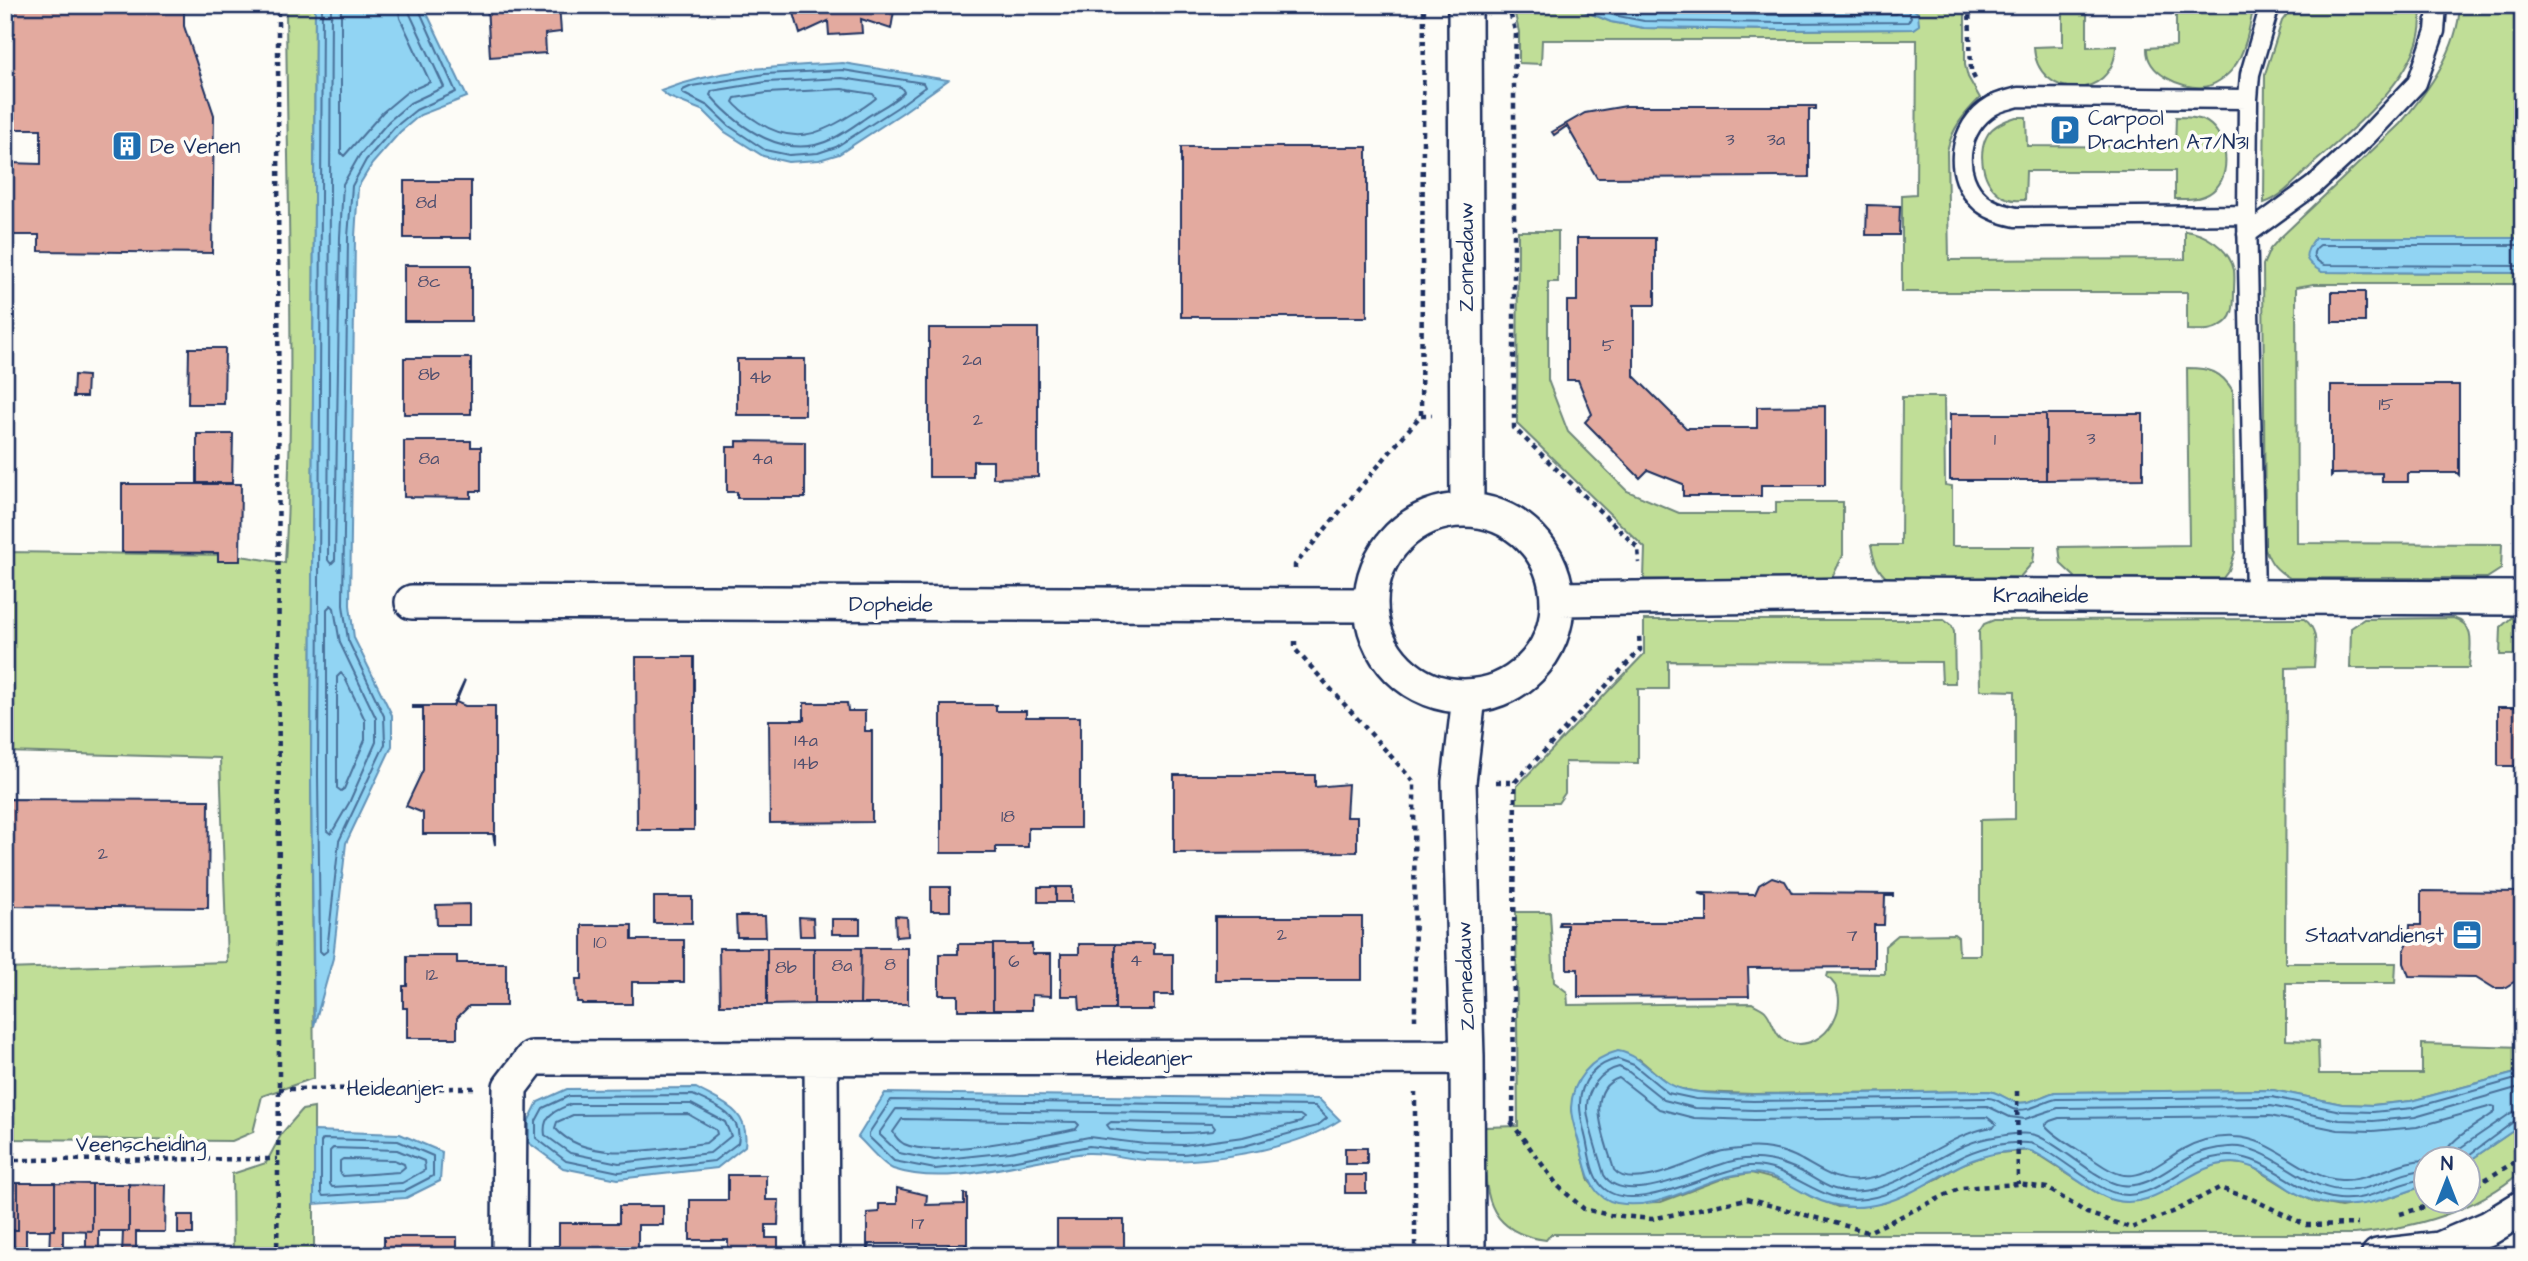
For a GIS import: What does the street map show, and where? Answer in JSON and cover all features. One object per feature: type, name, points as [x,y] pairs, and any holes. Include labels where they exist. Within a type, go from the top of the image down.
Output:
[{"type":"street","name":"Zonnedauw","points":[[1465,5],[1467,508]]},
{"type":"street","points":[[1467,508],[1487,511],[1516,524],[1545,555],[1559,599],[1558,618],[1547,649],[1515,683],[1469,697],[1439,694],[1409,680],[1383,653],[1376,637],[1369,605],[1372,582],[1383,553],[1413,523],[1434,513],[1467,508]]},
{"type":"street","name":"Kraaiheide","points":[[1559,599],[1859,595],[2523,598]]},
{"type":"street","name":"Dopheide","points":[[412,602],[1369,605]]},
{"type":"street","name":"Zonnedauw","points":[[1468,1256],[1467,1057],[1459,782],[1469,697]]},
{"type":"street","name":"Heideanjer","points":[[510,1087],[532,1058],[1467,1057]]},
{"type":"street","points":[[821,1058],[822,1256]]},
{"type":"street","points":[[509,1256],[510,1087]]},
{"type":"street","points":[[2378,1256],[2440,1249],[2489,1228],[2523,1208]]},
{"type":"lane","points":[[2255,595],[2246,215],[2248,99],[2250,74],[2270,5]]},
{"type":"lane","points":[[2247,234],[2314,185],[2366,137],[2417,83],[2435,31],[2437,5]]},
{"type":"lane","points":[[2246,215],[2016,218],[1997,213],[1980,202],[1968,187],[1962,168],[1962,148],[1969,130],[1981,114],[1995,104],[2018,97],[2248,99]]},
{"type":"path","points":[[276,1256],[279,1089],[278,5]]},
{"type":"path","points":[[1415,1256],[1414,782],[1295,649],[1295,565],[1420,415],[1424,5]]},
{"type":"path","points":[[1969,5],[1970,71],[1995,104]]},
{"type":"path","points":[[1420,415],[1513,417]]},
{"type":"path","name":"Heideanjer","points":[[279,1089],[510,1087]]},
{"type":"path","points":[[2017,1091],[2018,1184]]},
{"type":"path","points":[[1468,1123],[1513,1122],[1558,1186],[1584,1209],[1621,1216],[1652,1219],[1747,1199],[1868,1232],[1961,1188],[2018,1184],[2047,1188],[2087,1213],[2131,1228],[2173,1212],[2219,1188],[2250,1198],[2306,1225],[2367,1224]]},
{"type":"path","points":[[2482,1182],[2523,1157]]},
{"type":"path","name":"Veenscheiding","points":[[5,1160],[277,1159]]},
{"type":"path","points":[[2392,1216],[2412,1210]]},
{"type":"green space","points":[[286,5],[315,5],[311,776],[314,1078],[262,1096],[253,1132],[232,1141],[5,1139],[5,969],[227,962],[220,758],[5,752],[5,552],[235,555],[285,563],[290,423]]},
{"type":"green space","points":[[1513,5],[1570,5],[1611,22],[1644,28],[1783,30],[1913,29],[1919,24],[1910,7],[1795,5],[1965,5],[1965,65],[1968,77],[1980,98],[1959,122],[1947,151],[1949,260],[2185,259],[2185,231],[2193,232],[2215,243],[2231,262],[2234,270],[2234,302],[2231,316],[2216,328],[2187,330],[2187,292],[1902,292],[1902,195],[1916,194],[1917,40],[1542,40],[1541,64],[1519,63],[1519,32]]},
{"type":"green space","points":[[2063,5],[2087,5],[2087,47],[2116,46],[2112,65],[2103,78],[2090,85],[2075,88],[2060,85],[2047,77],[2038,65],[2034,47],[2063,46]]},
{"type":"green space","points":[[2176,5],[2254,5],[2242,53],[2228,74],[2216,83],[2203,87],[2185,85],[2166,78],[2152,65],[2147,48],[2176,46]]},
{"type":"green space","points":[[2294,5],[2419,5],[2420,28],[2414,50],[2403,72],[2387,93],[2290,186],[2264,203],[2265,74],[2282,21]]},
{"type":"green space","points":[[2460,5],[2523,5],[2523,238],[2315,238],[2322,272],[2523,273],[2523,284],[2314,284],[2296,287],[2297,543],[2502,544],[2501,569],[2487,578],[2290,578],[2274,566],[2265,548],[2263,265],[2270,249],[2280,238],[2400,124],[2421,98],[2448,54],[2458,22]]},
{"type":"green space","points":[[2016,117],[2026,117],[2027,146],[2175,147],[2176,117],[2200,119],[2211,125],[2222,141],[2224,171],[2216,188],[2207,195],[2175,199],[2175,171],[2026,171],[2025,200],[2011,200],[2000,195],[1988,181],[1982,152],[1988,134],[2000,123]]},
{"type":"green space","points":[[1518,231],[1558,231],[1558,282],[1548,282],[1548,380],[1568,432],[1627,491],[1679,513],[1776,513],[1776,502],[1843,502],[1843,555],[1831,580],[1644,579],[1645,548],[1517,424]]},
{"type":"green space","points":[[2187,368],[2214,372],[2224,379],[2233,391],[2235,552],[2229,570],[2223,578],[2076,578],[2061,564],[2059,547],[2189,545]]},
{"type":"green space","points":[[1902,397],[1944,397],[1945,485],[1952,486],[1952,546],[2035,546],[2033,562],[2020,577],[1889,580],[1878,568],[1871,545],[1901,545]]},
{"type":"green space","points":[[2453,618],[2461,621],[2469,632],[2469,668],[2350,668],[2351,628],[2364,619]]},
{"type":"green space","points":[[2511,618],[2523,618],[2523,655],[2500,655],[2501,627]]},
{"type":"green space","points":[[2304,619],[2309,623],[2314,634],[2314,667],[2286,668],[2285,963],[2396,963],[2395,983],[2286,983],[2286,1040],[2318,1041],[2319,1074],[2422,1074],[2422,1044],[2523,1047],[2523,1071],[2411,1101],[2372,1105],[2342,1104],[2273,1090],[2055,1092],[2020,1103],[1988,1091],[1753,1094],[1697,1092],[1672,1087],[1639,1059],[1575,1089],[1571,1110],[1589,1181],[1602,1196],[1617,1203],[1661,1202],[1727,1177],[1751,1173],[1789,1183],[1810,1196],[1838,1207],[1884,1203],[1939,1178],[1960,1165],[1990,1154],[2030,1150],[2113,1200],[2127,1202],[2170,1188],[2213,1165],[2232,1163],[2250,1165],[2315,1202],[2341,1207],[2389,1198],[2412,1190],[2412,1216],[2440,1216],[2399,1227],[2354,1234],[1551,1234],[1546,1240],[1524,1235],[1508,1227],[1497,1215],[1486,1184],[1485,1127],[1518,1126],[1516,912],[1550,912],[1554,982],[1567,992],[1568,1005],[1752,1003],[1766,1012],[1783,1040],[1802,1044],[1815,1040],[1826,1032],[1838,1009],[1839,997],[1835,986],[1827,977],[1828,973],[1885,974],[1885,946],[1898,935],[1954,934],[1958,937],[1959,955],[1980,955],[1980,820],[2015,819],[2015,691],[1980,690],[1979,632],[1984,624],[1994,620]]},
{"type":"green space","points":[[1644,620],[1944,620],[1952,626],[1954,632],[1955,683],[1942,683],[1941,662],[1668,661],[1668,689],[1638,689],[1638,763],[1565,762],[1565,793],[1558,803],[1517,803],[1517,786],[1644,654]]},
{"type":"green space","points":[[314,1108],[314,1256],[233,1256],[232,1174],[266,1163],[282,1133],[302,1110]]},
{"type":"green space","points":[[2523,1124],[2523,1170],[2482,1198],[2482,1152]]},
{"type":"water","points":[[315,5],[423,5],[467,97],[420,115],[400,132],[372,164],[358,187],[350,605],[354,638],[392,715],[392,746],[346,843],[333,958],[314,1026],[311,776]]},
{"type":"water","points":[[1570,5],[1910,7],[1918,13],[1919,25],[1913,29],[1644,28],[1611,22]]},
{"type":"water","points":[[843,63],[948,80],[839,154],[819,160],[788,162],[763,156],[725,132],[704,111],[661,91],[705,77],[728,73]]},
{"type":"water","points":[[2315,238],[2523,238],[2523,273],[2322,272],[2306,258]]},
{"type":"water","points":[[1618,1051],[1628,1054],[1637,1058],[1667,1083],[1700,1092],[1757,1095],[1988,1091],[2020,1103],[2055,1092],[2273,1090],[2342,1104],[2373,1105],[2411,1101],[2523,1071],[2523,1124],[2482,1152],[2482,1146],[2412,1146],[2412,1190],[2357,1205],[2324,1203],[2306,1198],[2255,1168],[2232,1163],[2201,1171],[2144,1200],[2113,1200],[2092,1190],[2043,1157],[2026,1150],[1975,1159],[1903,1196],[1864,1207],[1828,1203],[1775,1178],[1752,1173],[1718,1179],[1652,1202],[1617,1203],[1601,1196],[1591,1183],[1573,1124],[1571,1108],[1579,1080],[1592,1065]]},
{"type":"water","points":[[696,1088],[732,1109],[743,1124],[745,1146],[717,1168],[618,1179],[563,1168],[529,1143],[529,1120],[538,1102],[567,1089]]},
{"type":"water","points":[[885,1093],[1319,1099],[1340,1120],[1298,1140],[1219,1157],[1168,1161],[1087,1153],[940,1176],[916,1174],[888,1167],[858,1137]]},
{"type":"water","points":[[314,1131],[400,1134],[442,1152],[440,1181],[406,1198],[314,1204]]},
{"type":"building","name":"De Venen","points":[[5,5],[184,5],[184,26],[214,115],[212,253],[39,251],[39,235],[5,235],[5,182],[10,163],[41,164],[41,129],[5,129]]},
{"type":"building","points":[[487,5],[559,5],[561,32],[545,34],[546,53],[490,57]]},
{"type":"building","points":[[895,5],[891,29],[861,19],[862,33],[829,35],[828,21],[800,34],[792,6]]},
{"type":"building","points":[[1284,5],[1362,5],[1362,8],[1285,13]]},
{"type":"building","points":[[1626,106],[1816,106],[1816,109],[1809,109],[1809,177],[1597,178],[1567,126],[1554,135],[1552,132],[1585,113]]},
{"type":"building","points":[[1181,147],[1367,147],[1367,317],[1181,317]]},
{"type":"building","points":[[404,181],[471,181],[471,238],[404,238]]},
{"type":"building","points":[[1867,205],[1900,206],[1899,235],[1866,235]]},
{"type":"building","points":[[1577,238],[1655,238],[1655,305],[1634,305],[1634,376],[1686,428],[1757,428],[1757,407],[1825,406],[1825,485],[1761,485],[1761,496],[1683,496],[1683,484],[1648,470],[1640,478],[1585,422],[1592,414],[1578,380],[1567,380],[1567,301],[1577,301]]},
{"type":"building","points":[[404,265],[471,265],[471,321],[404,321]]},
{"type":"building","points":[[2332,292],[2365,292],[2365,322],[2332,322]]},
{"type":"building","points":[[929,328],[1038,328],[1038,477],[993,478],[993,461],[973,461],[973,477],[929,477]]},
{"type":"building","points":[[189,348],[225,348],[224,404],[188,404]]},
{"type":"building","points":[[404,358],[471,358],[471,414],[404,414]]},
{"type":"building","points":[[737,359],[805,359],[805,415],[737,415]]},
{"type":"building","points":[[74,375],[87,376],[86,397],[73,397]]},
{"type":"building","points":[[2331,385],[2459,385],[2459,475],[2408,473],[2408,482],[2382,482],[2382,473],[2331,476]]},
{"type":"building","points":[[1950,414],[2046,414],[2046,480],[1950,480]]},
{"type":"building","points":[[2046,414],[2143,414],[2143,479],[2046,480]]},
{"type":"building","points":[[197,434],[233,434],[232,483],[197,483]]},
{"type":"building","points":[[404,441],[471,441],[471,447],[481,447],[481,491],[471,491],[471,498],[404,497]]},
{"type":"building","points":[[737,441],[805,442],[805,498],[737,498],[737,492],[727,492],[727,447],[737,447]]},
{"type":"building","points":[[122,484],[241,484],[240,561],[218,561],[218,553],[122,552]]},
{"type":"building","points":[[636,657],[694,657],[694,830],[637,830]]},
{"type":"building","points":[[465,680],[456,702],[465,706],[495,706],[495,845],[493,834],[423,834],[423,813],[406,806],[423,770],[423,708],[412,706],[453,706]]},
{"type":"building","points":[[804,703],[847,703],[848,711],[865,711],[865,731],[872,731],[872,822],[770,823],[769,720],[804,720]]},
{"type":"building","points":[[941,705],[996,705],[996,711],[1026,711],[1026,717],[1080,717],[1080,828],[1028,828],[1028,847],[996,847],[996,853],[941,853]]},
{"type":"building","points":[[2498,707],[2523,707],[2523,766],[2498,766]]},
{"type":"building","points":[[1174,775],[1315,775],[1315,787],[1348,784],[1346,817],[1357,817],[1357,852],[1174,853]]},
{"type":"building","points":[[5,799],[209,800],[208,908],[5,906]]},
{"type":"building","points":[[1772,877],[1785,881],[1792,893],[1893,894],[1885,896],[1884,925],[1874,925],[1874,967],[1748,968],[1749,996],[1578,997],[1578,969],[1567,969],[1567,925],[1559,925],[1560,922],[1707,922],[1707,896],[1698,893],[1755,894],[1759,885]]},
{"type":"building","points":[[931,887],[950,887],[950,911],[931,911]]},
{"type":"building","points":[[1038,887],[1056,887],[1056,902],[1038,902]]},
{"type":"building","points":[[1056,887],[1072,887],[1072,902],[1056,902]]},
{"type":"building","points":[[2421,891],[2523,892],[2522,977],[2504,988],[2494,988],[2476,977],[2409,976],[2404,963],[2404,951],[2409,940],[2410,925],[2421,925]]},
{"type":"building","points":[[654,897],[692,897],[692,923],[654,923]]},
{"type":"building","points":[[469,904],[469,925],[437,925],[436,905]]},
{"type":"building","points":[[736,916],[765,916],[766,937],[737,937]]},
{"type":"building","points":[[895,916],[907,917],[908,936],[896,937]]},
{"type":"building","points":[[799,917],[813,918],[814,936],[800,936]]},
{"type":"building","points":[[1215,917],[1362,917],[1362,980],[1215,980]]},
{"type":"building","points":[[832,919],[860,919],[860,934],[832,934]]},
{"type":"building","points":[[582,925],[632,925],[632,940],[684,940],[684,982],[632,982],[632,1004],[577,1002],[576,979],[582,979]]},
{"type":"building","points":[[958,944],[993,944],[993,1010],[958,1010],[958,995],[939,995],[939,954],[958,954]]},
{"type":"building","points":[[993,944],[1032,944],[1032,954],[1051,954],[1051,996],[1032,995],[1032,1010],[993,1010]]},
{"type":"building","points":[[1079,944],[1115,944],[1115,1010],[1080,1010],[1079,996],[1061,996],[1061,954],[1079,954]]},
{"type":"building","points":[[1115,944],[1154,944],[1154,954],[1173,954],[1173,995],[1154,995],[1154,1010],[1115,1010]]},
{"type":"building","points":[[719,948],[767,948],[767,1005],[720,1005]]},
{"type":"building","points":[[767,948],[814,948],[814,1004],[767,1005]]},
{"type":"building","points":[[814,948],[861,948],[860,1004],[814,1004]]},
{"type":"building","points":[[861,948],[908,948],[908,1004],[860,1004]]},
{"type":"building","points":[[407,956],[457,956],[457,963],[506,963],[506,1006],[469,1006],[457,1018],[457,1038],[407,1038],[407,1008],[403,1008],[403,986],[407,986]]},
{"type":"building","points":[[1345,1148],[1367,1148],[1367,1164],[1345,1164]]},
{"type":"building","points":[[728,1175],[766,1175],[766,1200],[779,1200],[778,1225],[766,1225],[766,1238],[778,1238],[778,1256],[728,1256],[728,1240],[690,1240],[690,1200],[728,1200]]},
{"type":"building","points":[[1345,1175],[1366,1175],[1366,1193],[1345,1193]]},
{"type":"building","points":[[5,1183],[18,1183],[18,1230],[5,1230]]},
{"type":"building","points":[[18,1183],[55,1183],[55,1230],[26,1230],[26,1256],[13,1256],[13,1230],[18,1230]]},
{"type":"building","points":[[55,1183],[92,1184],[92,1231],[63,1230],[63,1256],[49,1256],[50,1230],[55,1230]]},
{"type":"building","points":[[92,1184],[129,1184],[129,1231],[99,1231],[99,1256],[86,1256],[86,1231],[92,1231]]},
{"type":"building","points":[[129,1184],[166,1185],[165,1232],[136,1232],[136,1256],[122,1256],[123,1231],[129,1231]]},
{"type":"building","points":[[897,1188],[927,1195],[926,1205],[964,1204],[964,1194],[967,1194],[967,1256],[965,1244],[869,1244],[867,1252],[867,1213],[879,1212],[879,1204],[897,1204]]},
{"type":"building","points":[[619,1206],[663,1206],[663,1225],[638,1225],[638,1256],[554,1256],[554,1246],[559,1246],[559,1223],[619,1223]]},
{"type":"building","points":[[178,1215],[193,1215],[193,1234],[178,1234]]},
{"type":"building","points":[[1057,1220],[1124,1220],[1124,1256],[1057,1256]]},
{"type":"building","points":[[384,1237],[457,1237],[457,1256],[384,1256]]},
{"type":"place","name":"Carpool Drachten A7/N31","points":[[2065,130]]},
{"type":"place","name":"De Venen","points":[[127,146]]},
{"type":"place","name":"Staatvandienst","points":[[2467,935]]}]
